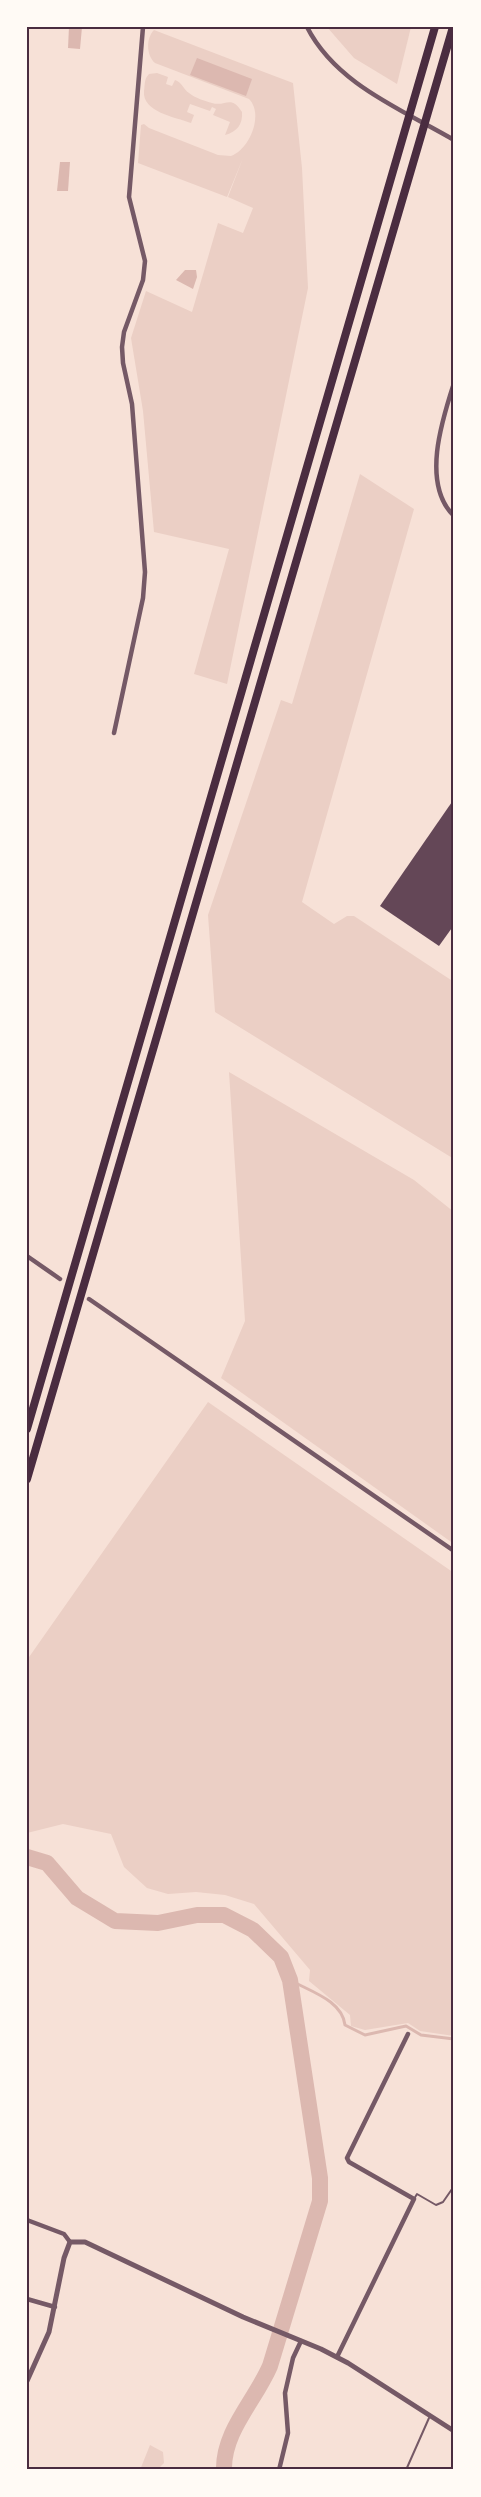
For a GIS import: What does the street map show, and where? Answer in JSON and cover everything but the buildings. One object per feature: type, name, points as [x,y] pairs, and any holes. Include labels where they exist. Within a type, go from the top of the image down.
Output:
[{"type":"highway","points":[[27,1429],[435,27]]},
{"type":"highway","points":[[27,1479],[453,27]]},
{"type":"street","points":[[114,733],[143,598],[145,572],[133,414],[122,347],[124,332],[143,280],[145,261],[129,197],[143,27]]},
{"type":"street","points":[[307,27],[321,51],[341,72],[375,95],[454,140]]},
{"type":"street","points":[[454,383],[445,411],[437,462],[437,475],[443,499],[454,516]]},
{"type":"street","points":[[27,1256],[60,1279]]},
{"type":"street","points":[[89,1299],[454,1551]]},
{"type":"street","points":[[337,2357],[414,2199],[350,2162],[347,2158],[408,2034]]},
{"type":"street","points":[[27,2220],[64,2234],[70,2242]]},
{"type":"street","points":[[27,2381],[45,2343],[55,2307],[64,2258],[70,2242]]},
{"type":"street","points":[[70,2242],[85,2242],[337,2357],[430,2417],[454,2429]]},
{"type":"street","points":[[27,2299],[55,2307]]},
{"type":"street","points":[[279,2470],[288,2433],[285,2393],[293,2358],[301,2341]]},
{"type":"lane","points":[[414,2199],[417,2194],[436,2205],[443,2202],[452,2189]]},
{"type":"lane","points":[[406,2470],[430,2417]]},
{"type":"shaded area","points":[[69,27],[82,27],[80,49],[68,48]]},
{"type":"shaded area","points":[[327,27],[411,27],[397,84],[354,58]]},
{"type":"shaded area","points":[[154,30],[293,83],[302,168],[308,288],[227,684],[194,674],[229,549],[154,532],[143,411],[131,338],[146,291],[192,312],[218,223],[243,233],[253,208],[228,197],[243,158],[227,197],[138,163],[141,125],[144,124],[218,155],[231,156],[238,152],[249,139],[255,122],[255,113],[249,99],[155,63],[150,56],[148,46]]},
{"type":"shaded area","points":[[197,58],[252,79],[246,96],[190,75]]},
{"type":"shaded area","points":[[157,73],[168,77],[166,84],[172,86],[175,80],[185,90],[200,99],[217,104],[231,102],[235,104],[242,112],[238,127],[225,135],[230,122],[213,115],[216,109],[212,107],[210,111],[190,104],[187,112],[194,115],[191,123],[154,109],[148,104],[144,91],[147,76]]},
{"type":"shaded area","points":[[60,162],[70,162],[68,191],[57,191]]},
{"type":"shaded area","points":[[185,270],[196,270],[197,277],[193,289],[176,280]]},
{"type":"shaded area","points":[[360,474],[414,509],[302,902],[334,924],[347,916],[354,916],[454,982],[454,1159],[215,1012],[208,915],[281,700],[292,704]]},
{"type":"shaded area","points":[[229,1072],[414,1180],[454,1212],[454,1544],[221,1378],[245,1321]]},
{"type":"shaded area","points":[[208,1402],[454,1573],[454,2036],[420,2031],[408,2023],[365,2030],[351,2026],[350,2015],[309,1981],[310,1970],[254,1904],[225,1895],[196,1892],[168,1894],[147,1888],[124,1867],[111,1834],[63,1824],[27,1833],[27,1660]]},
{"type":"shaded area","points":[[150,2445],[163,2452],[164,2463],[157,2470],[140,2470]]},
{"type":"waterway","points":[[27,1857],[47,1863],[77,1898],[115,1921],[158,1923],[197,1915],[224,1915],[253,1930],[281,1957],[290,1980],[320,2178],[320,2201],[270,2366],[234,2429],[225,2456],[224,2470]]},
{"type":"waterway","points":[[290,1980],[324,1997],[338,2009],[345,2025],[365,2035],[406,2026],[421,2035],[454,2039]]}]
